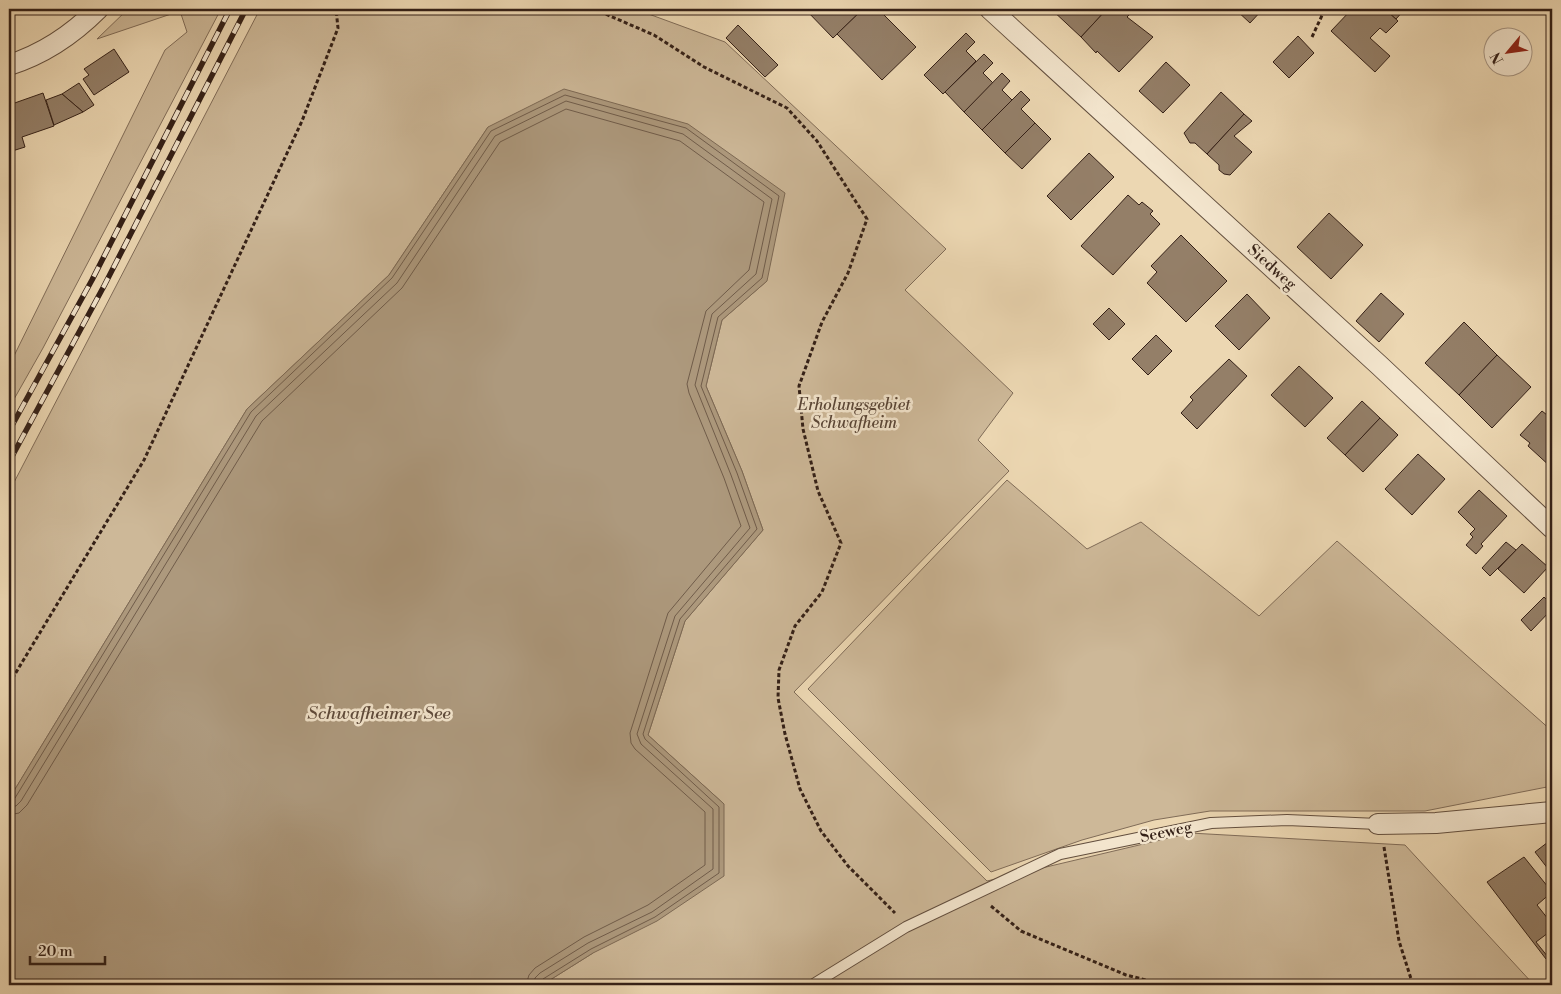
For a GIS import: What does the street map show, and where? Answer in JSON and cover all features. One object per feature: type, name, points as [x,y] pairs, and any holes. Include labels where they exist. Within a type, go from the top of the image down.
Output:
[{"type":"street","points":[[9,65],[52,48],[84,23],[98,9]]},
{"type":"street","name":"Siedweg","points":[[990,9],[1380,366],[1552,528]]},
{"type":"street","name":"Seeweg","points":[[1378,824],[1436,824],[1552,812]]},
{"type":"lane","name":"Seeweg","points":[[812,985],[906,927],[1060,854],[1211,822],[1287,820],[1378,824]]},
{"type":"path","points":[[9,684],[144,460],[302,121],[338,28],[336,9]]},
{"type":"path","points":[[594,9],[605,12],[654,35],[704,67],[787,108],[817,140],[868,219],[848,273],[822,322],[799,386],[803,429],[818,491],[841,544],[822,592],[795,626],[778,670],[778,698],[785,734],[800,789],[821,831],[848,866],[890,905],[906,927]]},
{"type":"path","points":[[1312,37],[1326,9]]},
{"type":"path","points":[[1378,824],[1388,863],[1399,941],[1413,985]]},
{"type":"path","points":[[976,893],[1021,930],[1126,975],[1166,985]]},
{"type":"green space","points":[[128,9],[221,9],[43,348],[9,408],[9,366],[165,50],[187,32],[180,11],[97,39]]},
{"type":"green space","name":"Erholungsgebiet Schwafheim","points":[[260,9],[635,9],[725,42],[946,249],[905,290],[1013,393],[978,440],[1009,471],[794,692],[987,881],[1190,833],[1405,845],[1534,985],[542,985],[593,953],[724,804],[648,735],[685,621],[763,530],[742,471],[706,386],[722,320],[767,281],[488,127],[389,275],[247,409],[9,799],[9,492]]},
{"type":"green space","points":[[1007,480],[1087,549],[1141,522],[1259,616],[1337,541],[1552,731],[1552,786],[1425,811],[1210,811],[1154,820],[1082,840],[991,872],[808,689]]},
{"type":"water","name":"Schwafheimer See","points":[[564,89],[688,124],[785,193],[767,281],[722,320],[706,386],[742,471],[763,530],[685,621],[648,735],[724,804],[724,876],[657,921],[593,953],[542,985],[9,985],[9,799],[247,409],[389,275],[488,127]]},
{"type":"building","points":[[805,9],[863,9],[833,38]]},
{"type":"building","points":[[863,9],[878,9],[916,47],[882,80],[837,34]]},
{"type":"building","points":[[1051,9],[1107,9],[1081,37]]},
{"type":"building","points":[[1107,9],[1131,9],[1133,11],[1127,17],[1153,37],[1119,72],[1097,51],[1096,53],[1081,37]]},
{"type":"building","points":[[1235,9],[1263,9],[1250,23]]},
{"type":"building","points":[[1352,9],[1385,9],[1398,21],[1386,33],[1380,28],[1370,38],[1390,56],[1375,72],[1331,31]]},
{"type":"building","points":[[1385,9],[1405,9],[1396,19]]},
{"type":"building","points":[[738,25],[778,65],[765,77],[726,38]]},
{"type":"building","points":[[966,33],[975,42],[966,51],[976,61],[943,94],[924,75]]},
{"type":"building","points":[[1298,36],[1314,53],[1289,78],[1273,62]]},
{"type":"building","points":[[114,49],[129,72],[94,95],[83,79],[89,75],[84,69]]},
{"type":"building","points":[[984,54],[993,63],[983,73],[993,83],[964,112],[945,92]]},
{"type":"building","points":[[1166,62],[1190,85],[1163,113],[1139,91]]},
{"type":"building","points":[[1002,73],[1010,81],[1002,90],[1012,100],[982,130],[964,112]]},
{"type":"building","points":[[79,83],[94,105],[83,112],[62,94]]},
{"type":"building","points":[[1021,91],[1030,100],[1021,109],[1035,123],[1005,153],[982,130]]},
{"type":"building","points":[[1221,92],[1244,114],[1207,154],[1195,143],[1190,143],[1184,133]]},
{"type":"building","points":[[43,93],[54,126],[22,137],[25,147],[9,152],[9,105]]},
{"type":"building","points":[[62,94],[83,112],[54,125],[46,100]]},
{"type":"building","points":[[1244,114],[1252,121],[1234,136],[1252,152],[1230,175],[1224,174],[1219,170],[1219,165],[1207,154]]},
{"type":"building","points":[[1035,123],[1051,139],[1022,169],[1005,153]]},
{"type":"building","points":[[1089,153],[1114,177],[1071,220],[1047,196]]},
{"type":"building","points":[[1128,195],[1139,205],[1142,202],[1153,211],[1150,214],[1160,224],[1113,275],[1081,246]]},
{"type":"building","points":[[1329,213],[1363,245],[1331,279],[1297,247]]},
{"type":"building","points":[[1181,235],[1227,281],[1186,322],[1147,283],[1157,272],[1151,266]]},
{"type":"building","points":[[1381,293],[1404,314],[1379,342],[1356,321]]},
{"type":"building","points":[[1247,294],[1270,318],[1239,350],[1215,326]]},
{"type":"building","points":[[1109,308],[1125,324],[1109,340],[1093,324]]},
{"type":"building","points":[[1464,322],[1497,355],[1459,395],[1425,363]]},
{"type":"building","points":[[1156,335],[1172,351],[1148,375],[1132,359]]},
{"type":"building","points":[[1497,355],[1531,387],[1492,428],[1459,395]]},
{"type":"building","points":[[1229,359],[1247,376],[1197,429],[1181,413],[1193,400],[1190,397]]},
{"type":"building","points":[[1299,366],[1333,398],[1305,427],[1271,395]]},
{"type":"building","points":[[1362,401],[1380,418],[1345,455],[1327,438]]},
{"type":"building","points":[[1542,411],[1552,419],[1552,468],[1528,446],[1530,443],[1520,435]]},
{"type":"building","points":[[1380,418],[1398,435],[1363,472],[1345,455]]},
{"type":"building","points":[[1418,454],[1445,479],[1412,515],[1385,489]]},
{"type":"building","points":[[1479,490],[1507,516],[1481,544],[1483,546],[1476,554],[1466,545],[1473,537],[1470,534],[1475,529],[1458,512]]},
{"type":"building","points":[[1506,542],[1516,550],[1490,576],[1482,568]]},
{"type":"building","points":[[1522,544],[1548,567],[1524,593],[1498,569]]},
{"type":"building","points":[[1544,597],[1552,605],[1552,609],[1531,631],[1521,620]]},
{"type":"building","points":[[1552,839],[1552,874],[1535,852]]},
{"type":"building","points":[[1524,857],[1552,892],[1537,905],[1552,924],[1552,930],[1536,942],[1548,957],[1546,959],[1487,882]]},
{"type":"railway","points":[[9,431],[92,280],[230,9]]},
{"type":"railway","points":[[9,462],[104,286],[246,9]]}]
